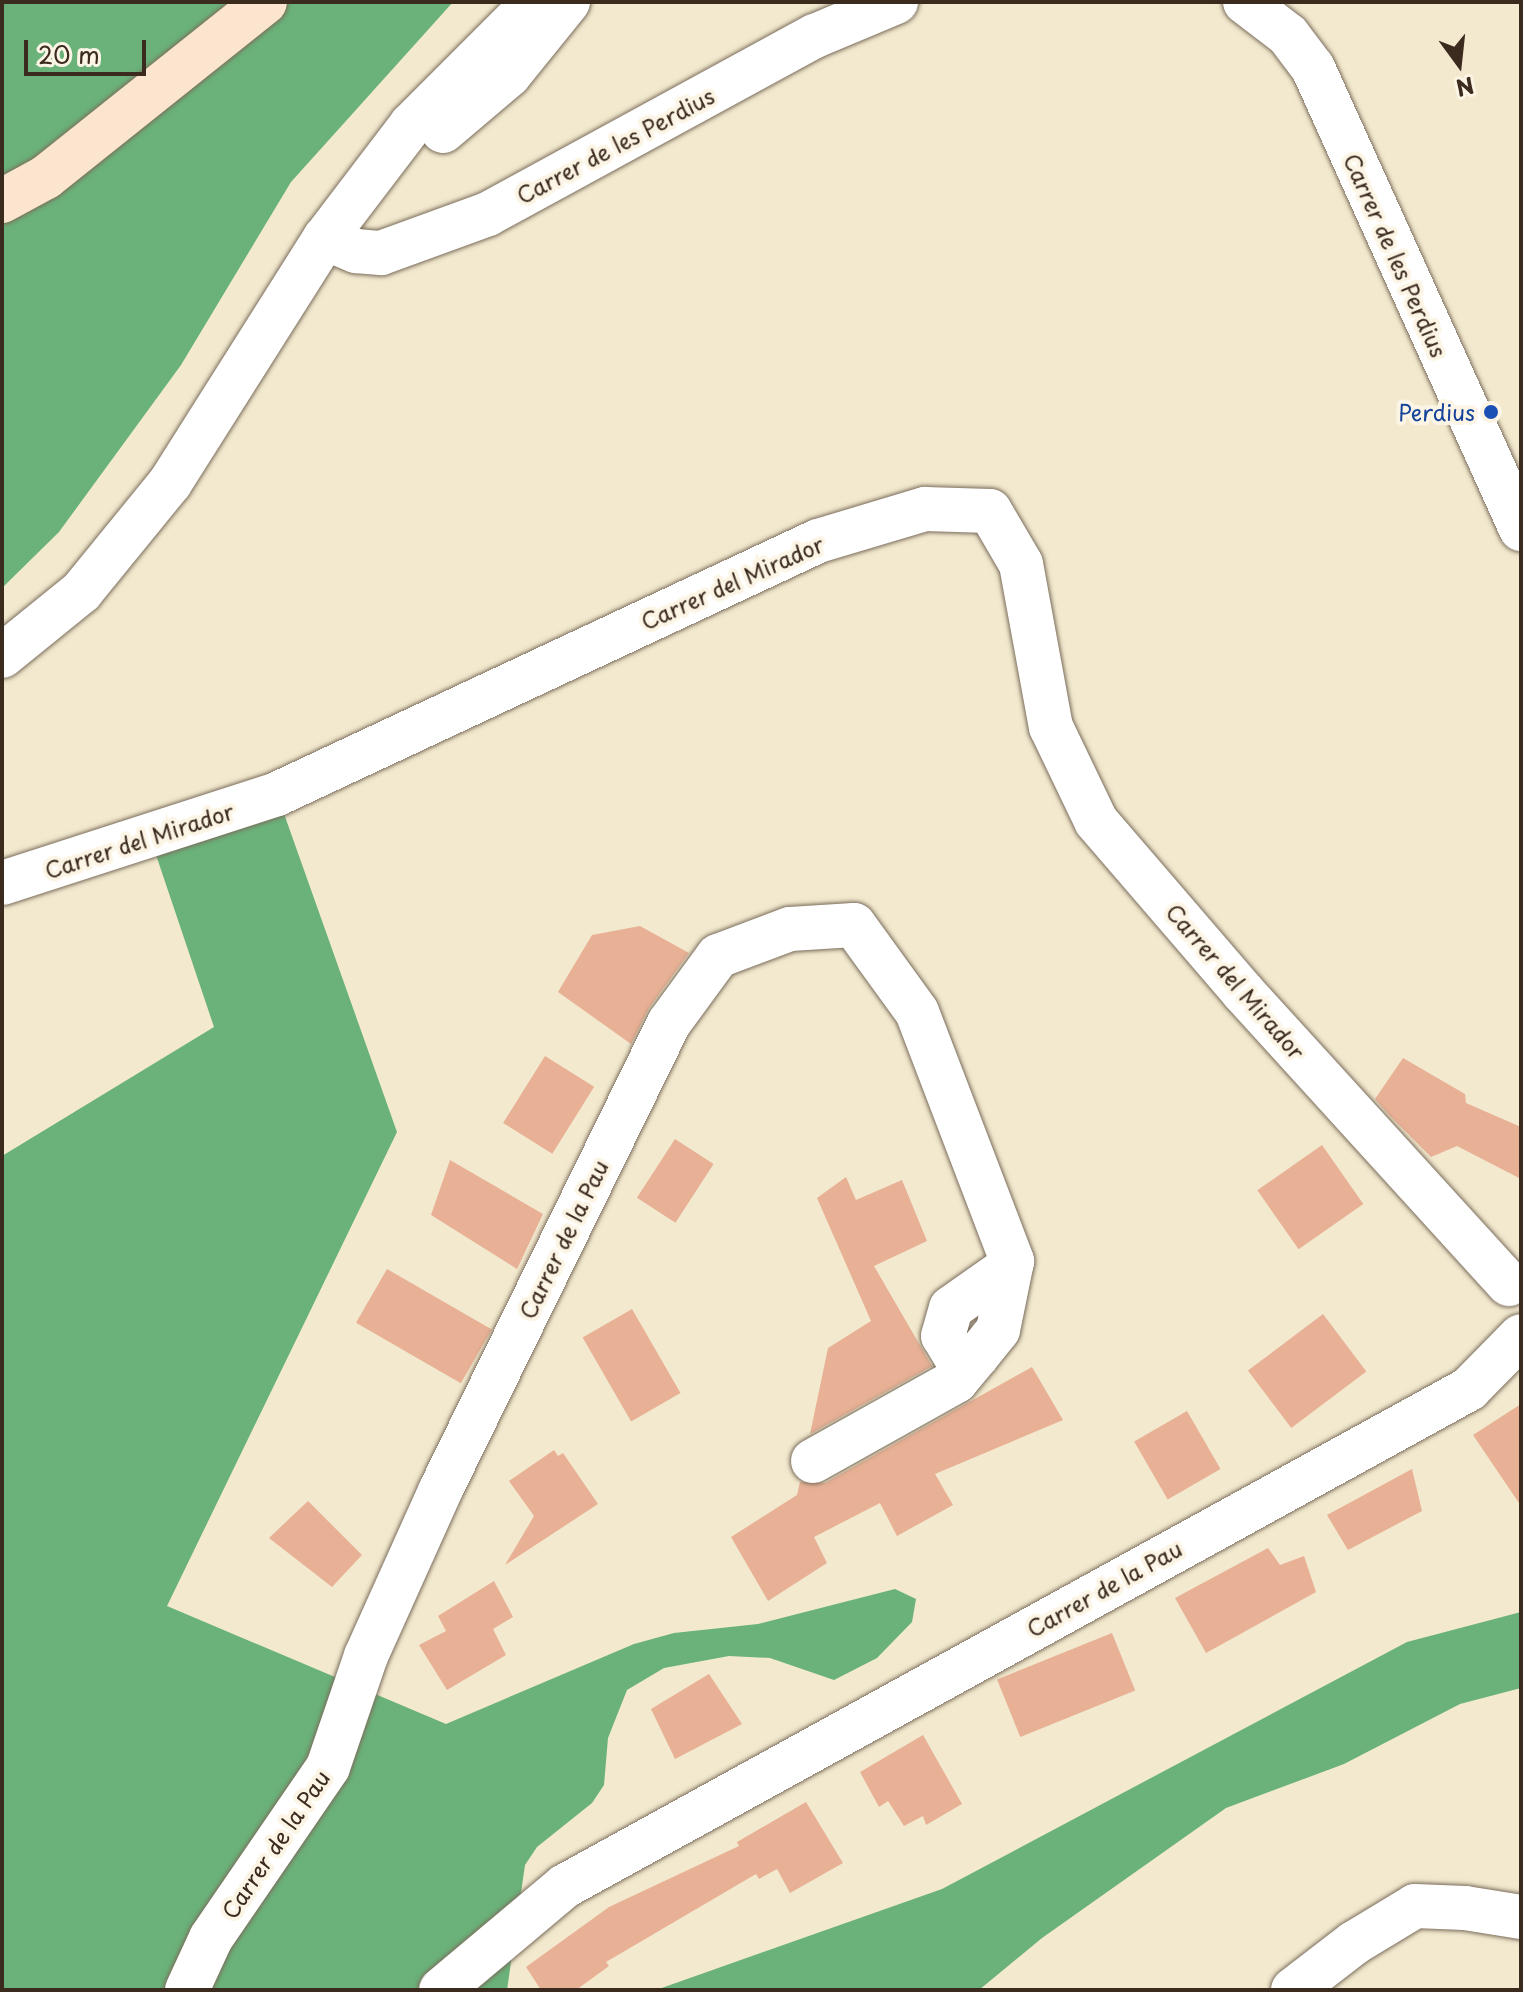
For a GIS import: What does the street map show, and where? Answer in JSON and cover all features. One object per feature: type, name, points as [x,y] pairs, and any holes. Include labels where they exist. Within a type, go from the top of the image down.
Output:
[{"type":"street","points":[[2,201],[46,177],[265,2]]},
{"type":"street","points":[[2,656],[81,592],[170,483],[325,238],[375,177],[411,125],[534,2]]},
{"type":"street","points":[[375,177],[443,131],[509,75],[568,2]]},
{"type":"street","name":"Carrer de les Perdius","points":[[325,238],[356,251],[381,253],[488,214],[815,36],[896,2]]},
{"type":"street","name":"Carrer de les Perdius","points":[[1245,2],[1288,35],[1313,68],[1521,529]]},
{"type":"street","name":"Carrer del Mirador","points":[[2,883],[277,794],[818,541],[925,509],[990,511],[1021,564],[1051,727],[1096,821],[1243,992],[1515,1278]]},
{"type":"street","name":"Carrer de la Pau","points":[[187,1990],[211,1938],[328,1767],[366,1656],[440,1491],[669,1023],[718,956],[790,929],[854,925],[917,1012],[1011,1266],[998,1330],[956,1381],[813,1461]]},
{"type":"street","points":[[1515,1278],[1504,1309],[1521,1329]]},
{"type":"street","name":"Carrer de la Pau","points":[[441,1990],[565,1886],[1469,1389],[1521,1336]]},
{"type":"street","points":[[1293,1990],[1354,1943],[1415,1906],[1465,1908],[1521,1917]]},
{"type":"green space","points":[[2,2],[453,2],[291,182],[181,365],[59,532],[2,588]]},
{"type":"green space","points":[[277,794],[397,1132],[167,1606],[446,1724],[634,1644],[674,1633],[758,1624],[895,1589],[916,1599],[912,1622],[877,1658],[834,1680],[770,1658],[729,1656],[664,1668],[627,1690],[608,1738],[604,1785],[592,1803],[537,1847],[525,1865],[507,1990],[2,1990],[2,1156],[214,1027],[153,846]]},
{"type":"green space","points":[[1521,1612],[1521,1688],[1460,1704],[1344,1764],[1226,1808],[1042,1938],[979,1990],[656,1990],[942,1889],[1407,1642]]},
{"type":"building","points":[[640,926],[689,953],[649,1008],[631,1044],[558,992],[592,935]]},
{"type":"building","points":[[545,1056],[594,1087],[552,1154],[503,1123]]},
{"type":"building","points":[[1403,1058],[1465,1094],[1466,1103],[1521,1127],[1521,1179],[1457,1146],[1431,1157],[1388,1114],[1375,1099]]},
{"type":"building","points":[[675,1139],[714,1164],[675,1223],[637,1198]]},
{"type":"building","points":[[1322,1145],[1363,1204],[1299,1249],[1257,1190]]},
{"type":"building","points":[[450,1160],[543,1214],[517,1269],[431,1215]]},
{"type":"building","points":[[846,1177],[856,1200],[902,1180],[927,1241],[874,1266],[932,1366],[810,1434],[828,1348],[871,1321],[817,1198]]},
{"type":"building","points":[[387,1269],[492,1330],[461,1383],[356,1323]]},
{"type":"building","points":[[632,1309],[680,1393],[631,1422],[583,1338]]},
{"type":"building","points":[[1323,1314],[1366,1372],[1291,1428],[1248,1371]]},
{"type":"building","points":[[1032,1367],[1063,1420],[935,1474],[953,1505],[897,1536],[880,1503],[814,1537],[827,1563],[768,1601],[731,1537],[797,1495],[800,1482],[825,1483]]},
{"type":"building","points":[[1521,1404],[1521,1506],[1473,1435]]},
{"type":"building","points":[[1187,1411],[1220,1469],[1168,1500],[1134,1442]]},
{"type":"building","points":[[554,1450],[558,1456],[563,1453],[598,1504],[505,1565],[534,1516],[509,1481]]},
{"type":"building","points":[[1412,1469],[1422,1511],[1348,1550],[1327,1515]]},
{"type":"building","points":[[308,1501],[362,1555],[332,1587],[269,1538]]},
{"type":"building","points":[[1268,1548],[1280,1565],[1304,1556],[1316,1592],[1206,1653],[1175,1598]]},
{"type":"building","points":[[494,1581],[513,1617],[493,1629],[506,1655],[447,1690],[419,1645],[446,1631],[438,1616]]},
{"type":"building","points":[[1112,1633],[1135,1690],[1020,1737],[997,1679]]},
{"type":"building","points":[[709,1674],[742,1724],[675,1759],[651,1709]]},
{"type":"building","points":[[923,1735],[962,1804],[926,1825],[923,1816],[904,1826],[888,1801],[879,1807],[860,1772]]},
{"type":"building","points":[[806,1802],[843,1863],[790,1893],[777,1869],[759,1879],[756,1874],[606,1962],[609,1966],[576,1990],[541,1990],[526,1967],[609,1907],[739,1846],[737,1842]]},
{"type":"place","name":"Perdius","points":[[1491,412]]}]
